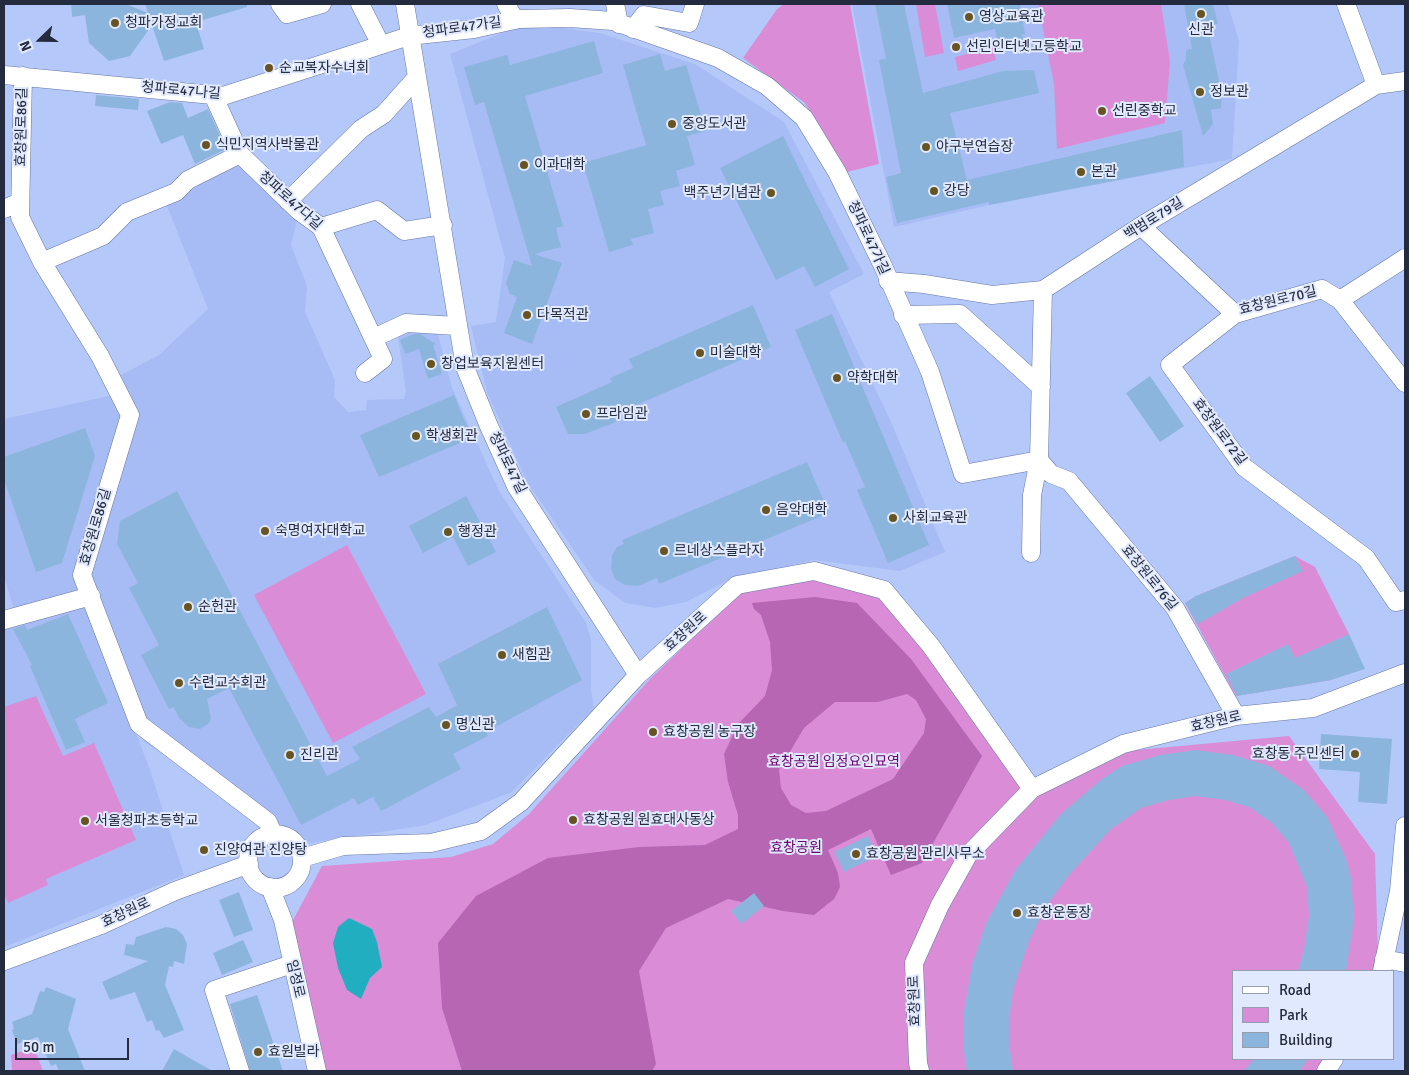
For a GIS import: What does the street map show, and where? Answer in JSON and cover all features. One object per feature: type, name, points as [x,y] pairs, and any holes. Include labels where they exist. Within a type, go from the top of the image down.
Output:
[{"type":"street","points":[[280,4],[287,14],[322,4]]},
{"type":"street","points":[[360,4],[381,44]]},
{"type":"street","name":"청파로47길","points":[[405,4],[465,367],[516,486],[638,675]]},
{"type":"street","name":"청파로47가길","points":[[506,4],[515,20]]},
{"type":"street","points":[[615,4],[626,26],[644,15],[689,23],[695,4]]},
{"type":"street","points":[[1346,4],[1376,85]]},
{"type":"street","name":"청파로47가길","points":[[409,36],[474,29],[515,20],[570,18],[626,26],[718,58],[767,86],[804,118],[837,172],[883,266],[903,315],[930,372],[964,474],[1039,460]]},
{"type":"street","name":"청파로47나길","points":[[4,75],[223,96],[409,36]]},
{"type":"street","name":"효창원로86길","points":[[23,76],[20,217],[42,262],[100,356],[130,415],[82,575],[139,724],[268,822],[273,834]]},
{"type":"street","points":[[288,202],[361,128],[384,114],[417,77]]},
{"type":"street","name":"백범로79길","points":[[888,281],[924,284],[992,295],[1043,290],[1141,226],[1376,85],[1405,80]]},
{"type":"street","name":"청파로47다길","points":[[213,96],[240,154],[288,202],[321,227],[383,359],[365,373]]},
{"type":"street","points":[[42,262],[103,236],[127,212],[176,192],[188,180],[240,154]]},
{"type":"street","points":[[4,209],[20,202]]},
{"type":"street","points":[[321,227],[377,210],[404,231],[443,225]]},
{"type":"street","name":"효창원로70길","points":[[1141,226],[1235,314],[1322,290],[1340,300],[1403,375]]},
{"type":"street","points":[[1340,300],[1403,263]]},
{"type":"street","points":[[1031,553],[1032,495],[1039,460],[1043,290]]},
{"type":"street","points":[[903,315],[960,314],[1041,387]]},
{"type":"street","name":"효창원로72길","points":[[1235,314],[1170,365],[1244,467],[1366,558],[1396,602],[1405,600]]},
{"type":"street","points":[[374,338],[406,324],[457,326]]},
{"type":"street","name":"효창원로76길","points":[[1039,460],[1051,474],[1069,481],[1176,608],[1236,716]]},
{"type":"street","name":"효창원로","points":[[302,858],[343,846],[431,843],[481,831],[521,802],[638,675],[737,586],[814,571],[884,590],[931,646],[1032,789]]},
{"type":"street","points":[[4,620],[91,596]]},
{"type":"street","name":"효창원로","points":[[920,1071],[914,963],[940,905],[968,855],[1032,789],[1123,744],[1236,716],[1313,708],[1405,673]]},
{"type":"street","points":[[1405,826],[1399,891],[1383,965],[1405,963]]},
{"type":"street","points":[[273,834],[289,838],[296,843],[302,858],[299,875],[286,886],[270,887],[255,879],[249,864],[249,855],[258,841],[273,834]]},
{"type":"street","name":"효창원로","points":[[4,961],[101,925],[175,891],[249,864]]},
{"type":"street","name":"임정로","points":[[270,887],[283,920],[317,1071]]},
{"type":"street","points":[[240,1071],[214,990],[292,964]]},
{"type":"street","points":[[1326,1071],[1333,1060]]},
{"type":"shaded area","name":"선린중학교","points":[[852,4],[1228,4],[1239,41],[1232,159],[989,205],[894,227]]},
{"type":"shaded area","points":[[527,23],[600,33],[695,64],[784,122],[864,274],[829,292],[892,424],[945,552],[900,571],[814,560],[733,578],[686,602],[655,608],[625,603],[595,581],[527,482],[487,392],[471,326],[496,322],[505,258],[450,54]]},
{"type":"shaded area","name":"숙명여자대학교","points":[[237,161],[298,216],[291,245],[307,286],[305,312],[335,380],[334,397],[348,412],[366,410],[367,400],[404,399],[406,392],[397,330],[436,327],[452,388],[499,491],[586,623],[591,640],[591,690],[594,708],[512,792],[426,825],[310,843],[144,742],[84,591],[14,610],[4,576],[4,419],[127,392],[121,375],[159,355],[208,309],[167,206]]},
{"type":"shaded area","name":"서울청파초등학교","points":[[86,604],[149,767],[184,875],[4,947],[4,629]]},
{"type":"shaded area","points":[[349,918],[372,929],[377,942],[382,967],[370,978],[361,999],[347,990],[338,968],[333,943],[338,927]]},
{"type":"green space","points":[[784,4],[850,4],[879,164],[847,172],[805,103],[743,58],[777,9]]},
{"type":"green space","points":[[916,4],[935,4],[944,53],[925,57]]},
{"type":"green space","points":[[1038,4],[1161,4],[1170,61],[1165,123],[1057,149],[1054,84]]},
{"type":"green space","points":[[993,47],[996,60],[958,71],[955,57]]},
{"type":"green space","points":[[347,545],[426,694],[333,743],[254,595]]},
{"type":"green space","points":[[1295,556],[1315,567],[1349,634],[1331,680],[1236,696],[1185,603],[1196,596]]},
{"type":"green space","name":"효창공원","points":[[815,578],[880,596],[927,649],[1032,796],[1125,751],[1289,736],[1375,854],[1378,957],[1374,970],[1232,970],[1232,1060],[1324,1060],[1317,1071],[320,1071],[292,922],[322,866],[451,857],[493,844],[529,814],[650,679],[741,592]]},
{"type":"green space","points":[[815,597],[857,603],[911,659],[982,756],[922,863],[891,875],[871,829],[828,850],[838,873],[840,887],[834,899],[814,915],[783,911],[728,899],[666,928],[639,971],[656,1064],[652,1071],[462,1071],[442,1008],[438,943],[476,896],[548,858],[639,847],[705,845],[738,829],[738,815],[728,782],[724,754],[738,724],[765,696],[772,670],[770,642],[761,615],[754,609],[752,603]],"holes":[[[907,694],[916,700],[926,719],[924,733],[893,779],[826,811],[806,813],[791,805],[781,788],[779,770],[804,728],[835,702],[878,702]]]},
{"type":"green space","points":[[36,696],[63,756],[94,743],[136,840],[46,879],[48,885],[8,903],[4,894],[4,707]]},
{"type":"green space","points":[[34,1047],[43,1071],[12,1071],[11,1055]]},
{"type":"building","points":[[71,4],[126,4],[148,13],[145,4],[247,4],[247,7],[196,22],[204,49],[164,61],[152,25],[130,56],[109,61],[89,43],[85,15],[72,17]]},
{"type":"building","points":[[875,4],[904,4],[923,93],[1003,71],[1034,70],[1039,93],[950,113],[967,180],[1182,130],[1184,167],[989,205],[989,202],[897,223],[886,177],[901,173],[879,60],[886,59]]},
{"type":"building","points":[[947,4],[1020,4],[1025,34],[1022,34],[1024,44],[999,48],[995,29],[954,38]]},
{"type":"building","name":"정보관","points":[[1184,4],[1213,4],[1218,24],[1207,24],[1222,95],[1221,108],[1211,110],[1213,124],[1203,136],[1183,65],[1186,59],[1186,50],[1192,49]]},
{"type":"building","name":"이과대학","points":[[594,41],[603,73],[525,96],[563,226],[556,228],[561,247],[534,254],[562,263],[532,344],[504,333],[517,297],[510,294],[506,283],[514,260],[532,266],[484,102],[475,105],[464,67],[507,55],[510,65]]},
{"type":"building","points":[[660,54],[665,71],[686,65],[706,131],[687,136],[695,165],[676,171],[680,186],[660,191],[664,205],[648,209],[654,233],[631,239],[633,245],[609,252],[583,163],[646,145],[623,65]]},
{"type":"building","points":[[96,95],[139,99],[138,110],[95,106]]},
{"type":"building","points":[[170,102],[182,103],[188,118],[208,109],[226,149],[195,164],[183,135],[161,144],[147,111]]},
{"type":"building","name":"백주년기념관","points":[[783,136],[849,269],[815,287],[804,266],[776,280],[720,168]]},
{"type":"building","name":"미술대학","points":[[753,305],[771,347],[613,415],[616,422],[585,434],[568,434],[556,407],[612,382],[610,378],[633,368],[629,359]]},
{"type":"building","points":[[832,314],[929,545],[888,563],[857,490],[865,487],[845,441],[843,443],[795,330]]},
{"type":"building","name":"창업보육지원센터","points":[[414,334],[420,334],[436,344],[433,345],[442,374],[428,379],[419,349],[405,354],[400,340]]},
{"type":"building","points":[[1150,376],[1184,426],[1160,442],[1126,393]]},
{"type":"building","name":"학생회관","points":[[454,395],[472,438],[379,477],[360,435]]},
{"type":"building","points":[[85,428],[95,456],[62,563],[36,572],[4,479],[4,457]]},
{"type":"building","points":[[807,462],[829,513],[659,584],[657,578],[638,586],[625,585],[615,579],[611,569],[612,555],[617,547],[624,544],[622,540]]},
{"type":"building","points":[[177,491],[327,776],[360,759],[352,747],[429,707],[436,717],[457,705],[438,664],[547,607],[582,680],[486,732],[488,736],[453,754],[461,769],[381,811],[373,797],[358,805],[354,798],[301,825],[229,688],[207,699],[211,718],[209,723],[200,729],[189,727],[179,718],[174,707],[169,709],[141,655],[159,645],[129,588],[138,583],[117,544],[120,521]]},
{"type":"building","name":"행정관","points":[[466,496],[496,552],[468,566],[453,537],[423,553],[409,526]]},
{"type":"building","points":[[1295,556],[1303,571],[1243,598],[1198,624],[1185,603],[1196,596]]},
{"type":"building","points":[[68,614],[108,703],[75,719],[85,742],[66,750],[30,666],[32,665],[13,629],[25,625],[27,630]]},
{"type":"building","points":[[1349,634],[1365,669],[1331,680],[1237,696],[1226,674],[1288,644],[1295,658]]},
{"type":"building","name":"효창동 주민센터","points":[[1321,734],[1392,739],[1387,804],[1358,802],[1360,772],[1319,769]]},
{"type":"building","name":"효창운동장","points":[[1196,750],[1233,755],[1269,766],[1304,790],[1327,817],[1346,859],[1351,878],[1354,919],[1346,970],[1298,970],[1304,949],[1309,916],[1307,887],[1289,843],[1272,823],[1249,807],[1225,800],[1195,796],[1169,800],[1141,808],[1110,830],[1070,874],[1046,906],[1029,941],[1013,990],[1009,1020],[1009,1043],[1013,1071],[967,1071],[963,1046],[963,1017],[972,965],[986,923],[1016,869],[1061,814],[1103,778],[1122,766],[1160,755]]},
{"type":"building","name":"효창공원 관리사무소","points":[[868,836],[877,856],[844,872],[834,852]]},
{"type":"building","points":[[239,892],[253,930],[234,937],[219,900]]},
{"type":"building","points":[[754,893],[764,906],[741,924],[731,911]]},
{"type":"building","points":[[166,927],[176,929],[183,935],[187,944],[184,964],[174,961],[173,967],[169,966],[165,985],[184,1030],[164,1038],[159,1030],[156,1031],[152,1020],[147,1022],[135,992],[110,1000],[102,982],[148,961],[124,955],[126,944],[134,945],[136,937]]},
{"type":"building","points":[[243,940],[253,962],[222,975],[213,953]]},
{"type":"building","points":[[46,987],[76,999],[68,1029],[85,1071],[59,1071],[56,1064],[51,1066],[38,1037],[17,1044],[12,1030],[14,1029],[12,1022],[32,1014],[40,991],[44,992]]},
{"type":"building","name":"효원빌라","points":[[257,995],[283,1071],[250,1071],[230,1004]]},
{"type":"building","points":[[174,1049],[193,1060],[213,1071],[162,1071]]},
{"type":"building","points":[[1253,1060],[1307,1060],[1300,1071],[1244,1071]]},
{"type":"place","name":"신관","points":[[1201,14]]},
{"type":"place","name":"영상교육관","points":[[969,17]]},
{"type":"place","name":"청파가정교회","points":[[115,23]]},
{"type":"place","name":"선린인터넷고등학교","points":[[956,47]]},
{"type":"place","name":"순교복자수녀회","points":[[269,68]]},
{"type":"place","name":"정보관","points":[[1200,92]]},
{"type":"place","name":"선린중학교","points":[[1102,111]]},
{"type":"place","name":"중앙도서관","points":[[672,124]]},
{"type":"place","name":"식민지역사박물관","points":[[206,145]]},
{"type":"place","name":"야구부연습장","points":[[926,147]]},
{"type":"place","name":"이과대학","points":[[524,165]]},
{"type":"place","name":"본관","points":[[1081,172]]},
{"type":"place","name":"강당","points":[[934,191]]},
{"type":"place","name":"백주년기념관","points":[[771,193]]},
{"type":"place","name":"다목적관","points":[[527,315]]},
{"type":"place","name":"미술대학","points":[[700,353]]},
{"type":"place","name":"창업보육지원센터","points":[[431,364]]},
{"type":"place","name":"약학대학","points":[[837,378]]},
{"type":"place","name":"프라임관","points":[[586,414]]},
{"type":"place","name":"학생회관","points":[[416,436]]},
{"type":"place","name":"음악대학","points":[[766,510]]},
{"type":"place","name":"사회교육관","points":[[893,518]]},
{"type":"place","name":"숙명여자대학교","points":[[265,531]]},
{"type":"place","name":"행정관","points":[[448,532]]},
{"type":"place","name":"르네상스플라자","points":[[664,551]]},
{"type":"place","name":"순헌관","points":[[188,607]]},
{"type":"place","name":"새힘관","points":[[502,655]]},
{"type":"place","name":"수련교수회관","points":[[179,683]]},
{"type":"place","name":"명신관","points":[[446,725]]},
{"type":"place","name":"효창공원 농구장","points":[[653,732]]},
{"type":"place","name":"효창동 주민센터","points":[[1355,754]]},
{"type":"place","name":"진리관","points":[[290,755]]},
{"type":"place","name":"효창공원 원효대사동상","points":[[573,820]]},
{"type":"place","name":"서울청파초등학교","points":[[85,821]]},
{"type":"place","name":"진양여관 진양탕","points":[[204,850]]},
{"type":"place","name":"효창공원 관리사무소","points":[[856,854]]},
{"type":"place","name":"효창운동장","points":[[1017,913]]},
{"type":"place","name":"효원빌라","points":[[258,1052]]},
{"type":"park label","name":"효창공원 임정요인묘역","points":[[834,762]]}]
